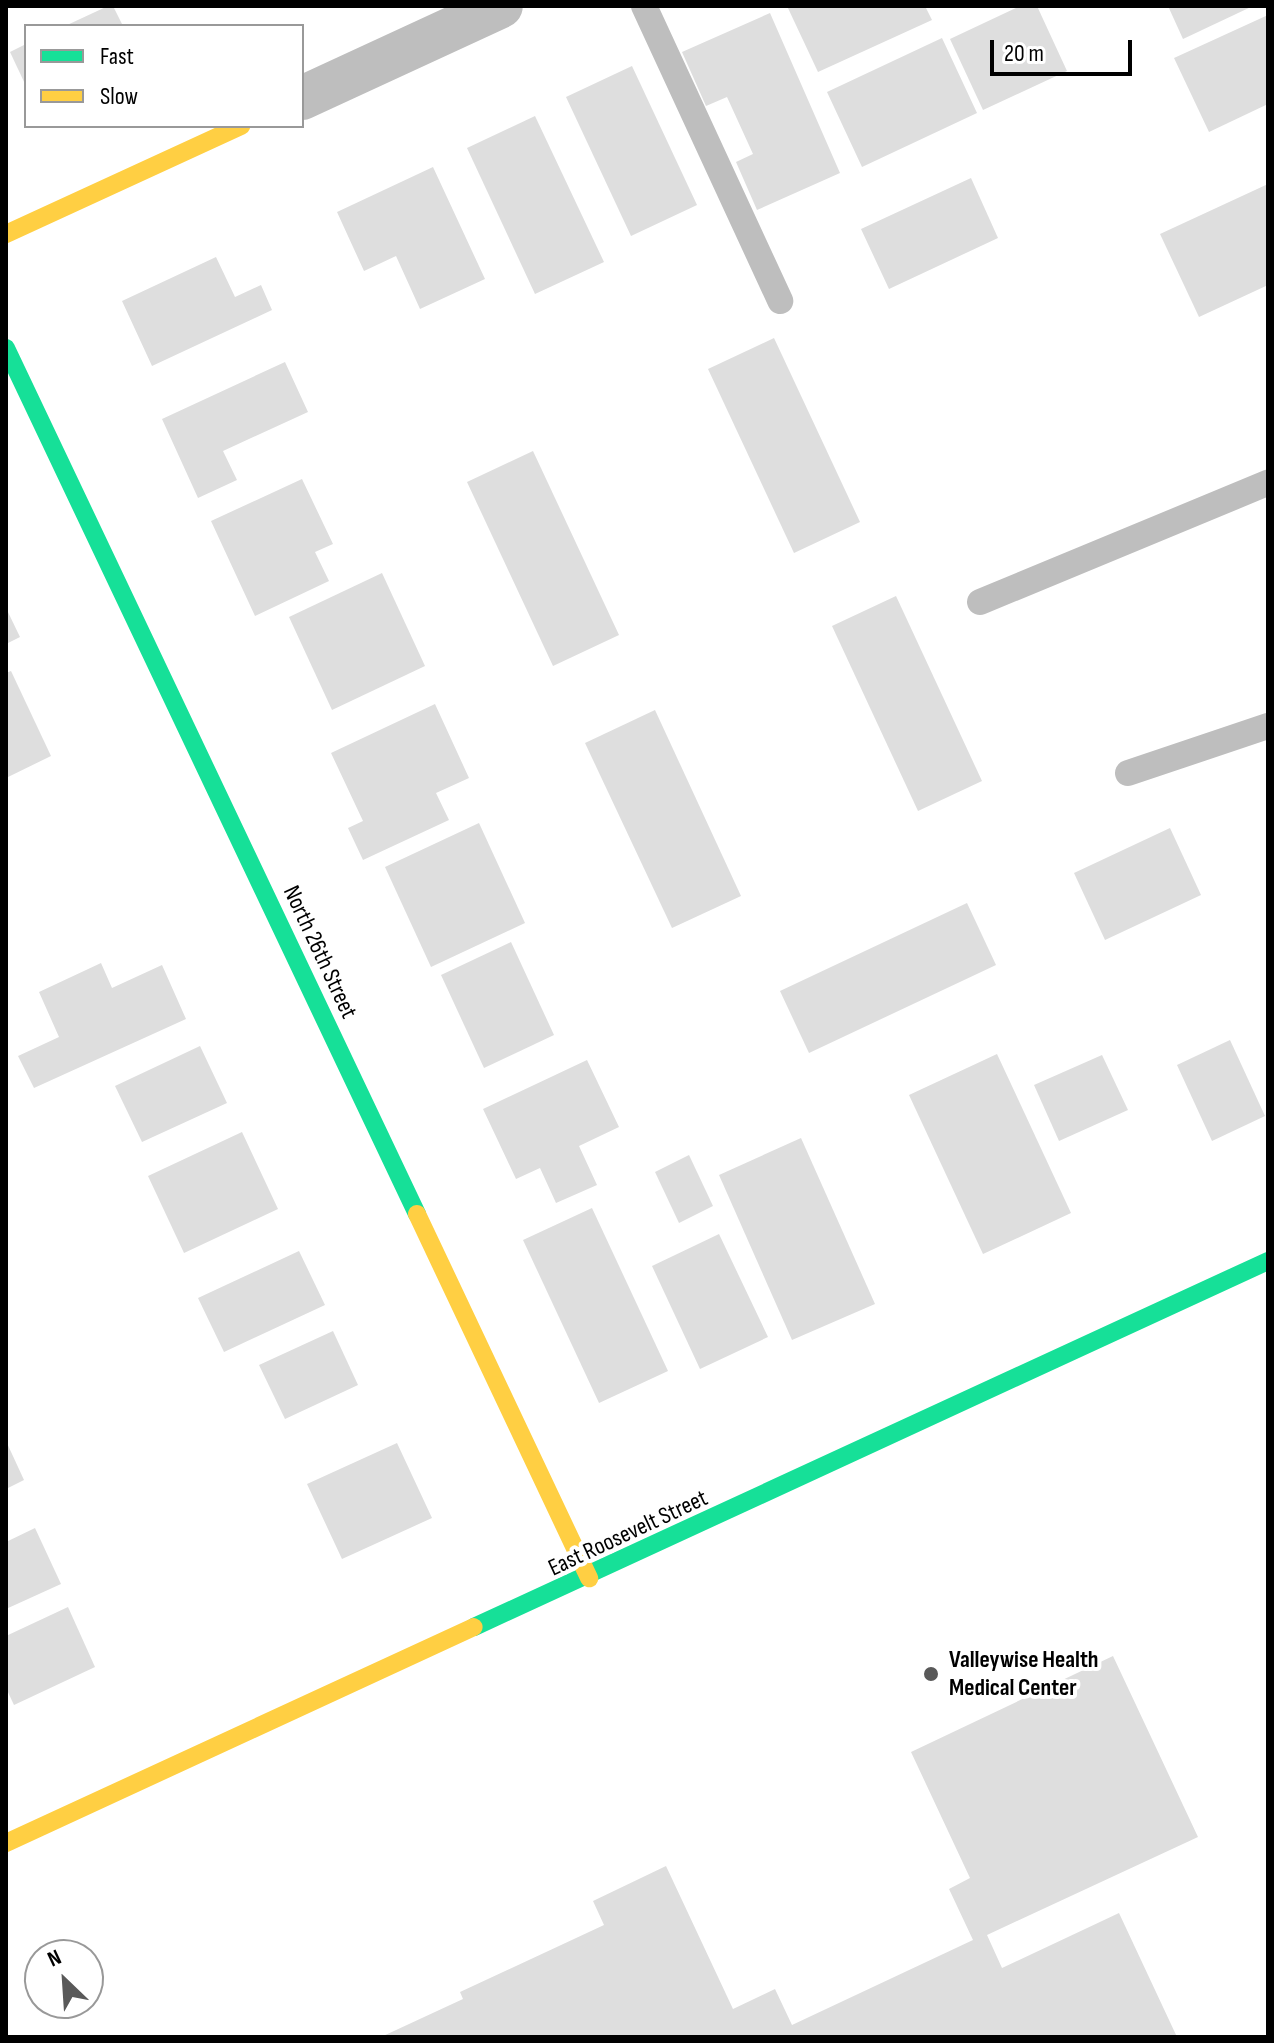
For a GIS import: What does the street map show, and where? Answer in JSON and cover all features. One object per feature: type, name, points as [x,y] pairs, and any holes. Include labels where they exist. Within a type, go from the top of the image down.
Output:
[{"type":"street","points":[[304,97],[501,6]]},
{"type":"street","points":[[6,234],[237,128]]},
{"type":"street","name":"North 26th Street","points":[[6,348],[589,1578]]},
{"type":"street","name":"East Roosevelt Street","points":[[6,1843],[589,1578],[1268,1261]]},
{"type":"lane","points":[[644,6],[780,301]]},
{"type":"lane","points":[[980,602],[1268,483]]},
{"type":"lane","points":[[1128,773],[1268,726]]},
{"type":"building","points":[[113,6],[122,24],[69,24]]},
{"type":"building","points":[[787,6],[925,6],[932,20],[818,72]]},
{"type":"building","points":[[1020,6],[1037,6],[1067,71],[983,110],[950,39]]},
{"type":"building","points":[[1168,6],[1253,6],[1183,39]]},
{"type":"building","points":[[770,13],[840,173],[757,210],[736,162],[753,154],[727,97],[706,106],[682,52]]},
{"type":"building","points":[[1268,15],[1268,104],[1209,132],[1174,58]]},
{"type":"building","points":[[942,38],[977,113],[862,167],[827,92]]},
{"type":"building","points":[[24,45],[24,82],[10,52]]},
{"type":"building","points":[[632,66],[697,205],[631,236],[566,97]]},
{"type":"building","points":[[535,116],[604,262],[535,294],[467,148]]},
{"type":"building","points":[[433,167],[485,279],[420,309],[396,256],[364,271],[337,212]]},
{"type":"building","points":[[971,178],[998,238],[889,289],[861,229]]},
{"type":"building","points":[[1268,184],[1268,285],[1199,317],[1160,234]]},
{"type":"building","points":[[216,257],[235,297],[261,285],[272,310],[152,366],[122,301]]},
{"type":"building","points":[[774,338],[860,522],[794,553],[708,369]]},
{"type":"building","points":[[285,362],[308,412],[223,451],[237,480],[198,498],[162,419]]},
{"type":"building","points":[[533,451],[619,635],[553,666],[467,482]]},
{"type":"building","points":[[302,479],[333,544],[315,552],[329,581],[255,616],[211,521]]},
{"type":"building","points":[[382,573],[425,666],[332,710],[289,617]]},
{"type":"building","points":[[896,596],[982,781],[918,811],[832,626]]},
{"type":"building","points":[[6,608],[20,637],[6,644]]},
{"type":"building","points":[[11,671],[51,756],[6,778],[6,673]]},
{"type":"building","points":[[435,704],[469,778],[436,793],[449,820],[363,860],[348,828],[363,821],[331,753]]},
{"type":"building","points":[[655,710],[741,896],[672,928],[585,743]]},
{"type":"building","points":[[479,823],[525,923],[431,967],[385,867]]},
{"type":"building","points":[[1170,828],[1201,895],[1105,940],[1074,873]]},
{"type":"building","points":[[967,903],[996,965],[809,1053],[780,991]]},
{"type":"building","points":[[511,942],[554,1035],[484,1068],[441,975]]},
{"type":"building","points":[[101,963],[112,988],[162,965],[186,1019],[34,1088],[18,1056],[59,1037],[39,992]]},
{"type":"building","points":[[1230,1040],[1265,1116],[1212,1141],[1177,1065]]},
{"type":"building","points":[[200,1046],[227,1103],[142,1142],[115,1086]]},
{"type":"building","points":[[997,1054],[1071,1213],[983,1254],[909,1095]]},
{"type":"building","points":[[1102,1055],[1128,1110],[1059,1141],[1034,1085]]},
{"type":"building","points":[[587,1060],[619,1127],[579,1146],[597,1185],[556,1203],[540,1168],[516,1179],[483,1109]]},
{"type":"building","points":[[242,1132],[278,1209],[184,1253],[148,1176]]},
{"type":"building","points":[[801,1138],[875,1304],[792,1340],[719,1175]]},
{"type":"building","points":[[689,1155],[713,1206],[679,1223],[655,1172]]},
{"type":"building","points":[[592,1208],[668,1371],[599,1403],[523,1240]]},
{"type":"building","points":[[719,1234],[768,1337],[700,1369],[652,1266]]},
{"type":"building","points":[[299,1251],[325,1305],[224,1352],[198,1298]]},
{"type":"building","points":[[333,1331],[358,1385],[285,1419],[259,1365]]},
{"type":"building","points":[[6,1441],[24,1480],[6,1489]]},
{"type":"building","points":[[397,1443],[432,1518],[342,1559],[307,1484]]},
{"type":"building","points":[[35,1528],[61,1584],[6,1609],[6,1542]]},
{"type":"building","points":[[68,1607],[95,1667],[14,1705],[6,1688],[6,1636]]},
{"type":"building","points":[[1113,1656],[1198,1837],[987,1935],[1002,1968],[1119,1913],[1177,2037],[381,2037],[463,1999],[460,1992],[604,1925],[593,1901],[666,1866],[733,2009],[775,1989],[792,2025],[973,1940],[949,1889],[970,1878],[911,1752]]},
{"type":"traffic: fast","points":[[6,348],[417,1214]]},
{"type":"traffic: fast","points":[[474,1627],[1268,1261]]},
{"type":"traffic: slow","points":[[6,234],[237,128]]},
{"type":"traffic: slow","points":[[417,1214],[589,1578]]},
{"type":"traffic: slow","points":[[6,1843],[474,1627]]},
{"type":"place","name":"Valleywise Health Medical Center","points":[[931,1674]]}]
